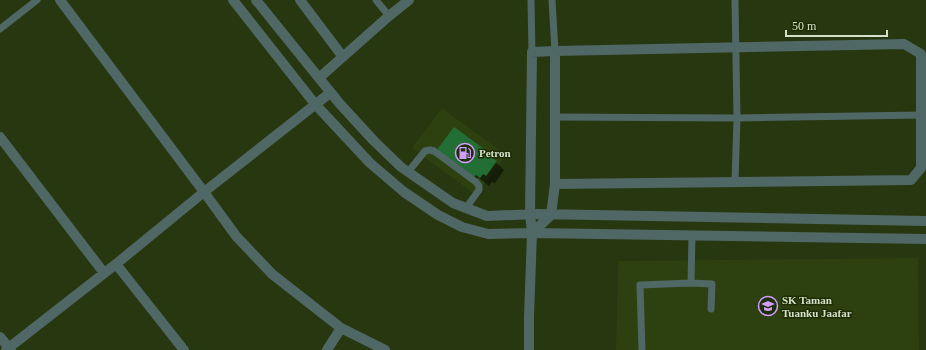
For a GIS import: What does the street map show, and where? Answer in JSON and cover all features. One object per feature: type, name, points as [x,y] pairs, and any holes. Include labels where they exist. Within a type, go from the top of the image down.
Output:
[{"type":"street","points":[[60,0],[236,236],[272,274],[341,328],[384,350]]},
{"type":"street","points":[[233,0],[315,104],[370,163],[404,192],[438,215],[462,227],[488,234],[532,233],[926,239]]},
{"type":"street","points":[[256,0],[330,93],[401,167],[453,204],[487,216],[551,214],[926,221]]},
{"type":"street","points":[[300,0],[344,57]]},
{"type":"street","points":[[319,78],[409,0]]},
{"type":"street","points":[[529,350],[532,233],[530,214],[532,52],[904,44],[921,54],[921,168],[911,180],[556,184]]},
{"type":"street","points":[[532,233],[551,214],[556,184],[554,51]]},
{"type":"street","points":[[0,337],[9,349],[330,93]]},
{"type":"street","points":[[0,137],[104,273]]},
{"type":"street","points":[[116,264],[184,350]]},
{"type":"street","points":[[327,350],[341,328]]},
{"type":"lane","points":[[0,29],[37,0]]},
{"type":"lane","points":[[376,0],[389,16]]},
{"type":"lane","points":[[531,0],[532,52]]},
{"type":"lane","points":[[552,0],[554,51]]},
{"type":"lane","points":[[735,0],[737,118],[735,182]]},
{"type":"lane","points":[[555,117],[737,118],[921,115]]},
{"type":"lane","points":[[408,172],[425,151],[434,151],[476,182],[479,186],[479,190],[466,208]]},
{"type":"lane","points":[[691,283],[692,235]]},
{"type":"lane","points":[[642,350],[640,285],[691,283],[712,284],[712,308]]},
{"type":"shaded area","points":[[442,108],[506,155],[476,195],[412,148]]},
{"type":"shaded area","name":"SK Taman Tuanku Jaafar","points":[[918,258],[919,350],[616,350],[618,261]]},
{"type":"building","points":[[454,127],[491,154],[490,156],[497,161],[486,176],[483,174],[480,178],[476,175],[473,178],[436,151]]},
{"type":"place","name":"Petron","points":[[465,153]]},
{"type":"place","name":"SK Taman Tuanku Jaafar","points":[[768,306]]}]
